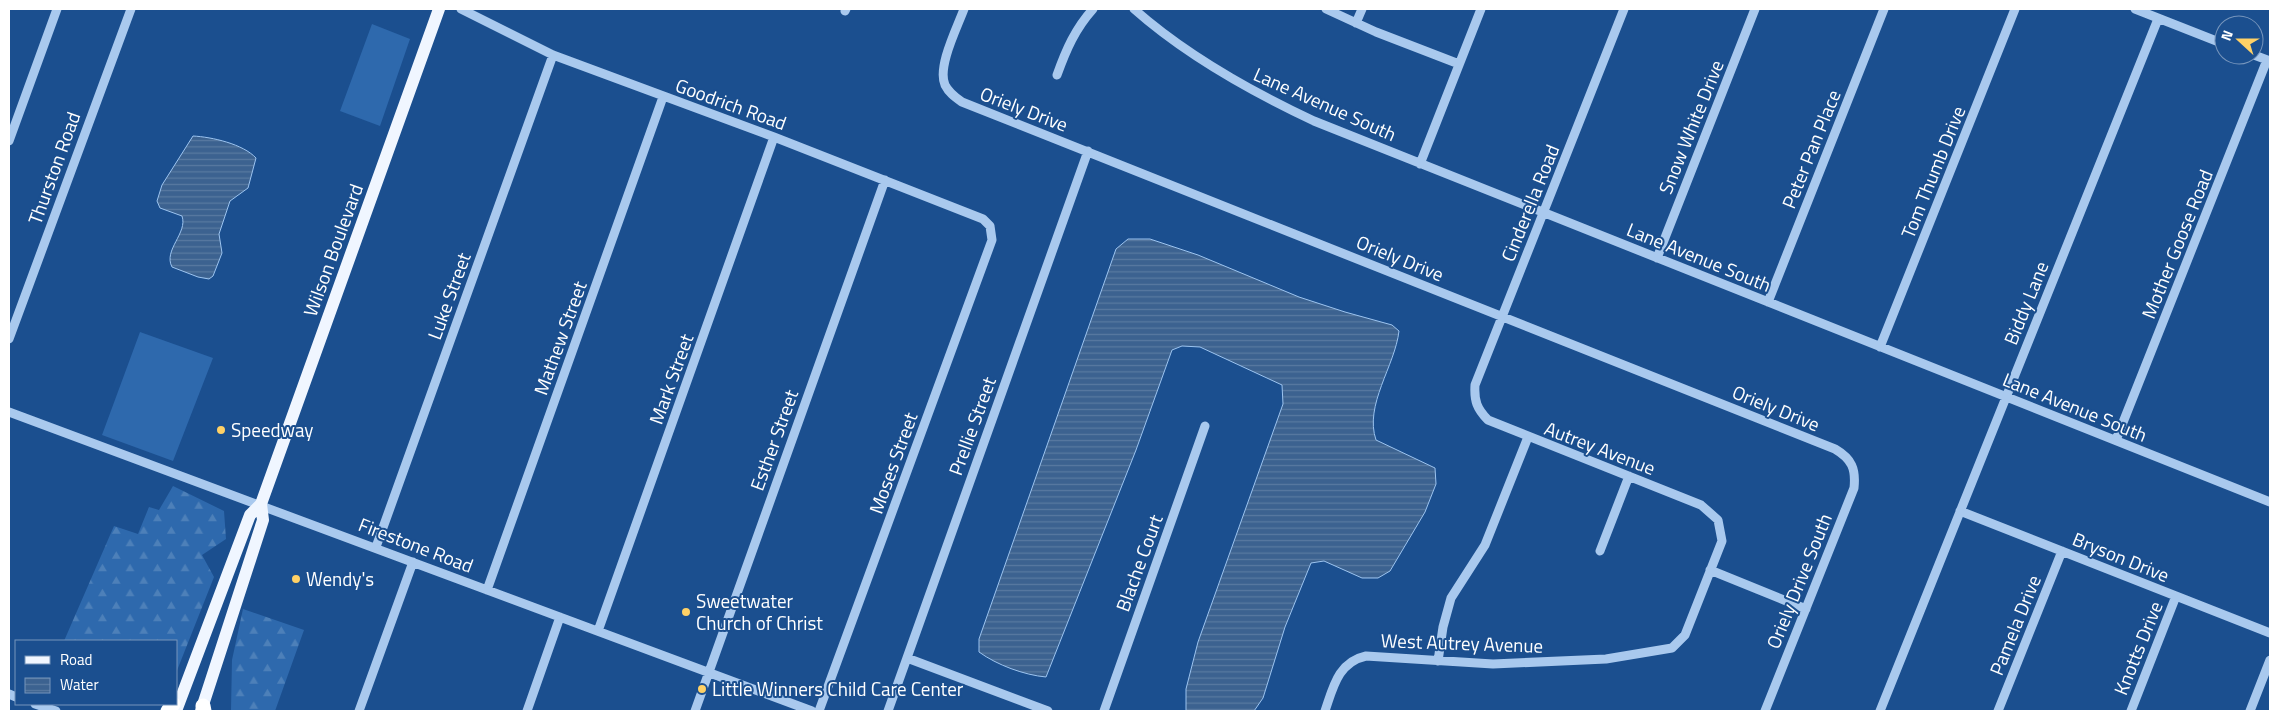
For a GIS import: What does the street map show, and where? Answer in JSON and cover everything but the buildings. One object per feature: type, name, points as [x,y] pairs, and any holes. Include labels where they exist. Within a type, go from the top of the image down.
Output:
[{"type":"main road","name":"Wilson Boulevard","points":[[178,698],[218,603],[250,515],[261,504],[439,9]]},
{"type":"main road","name":"Wilson Boulevard","points":[[202,709],[263,520],[261,504]]},
{"type":"street","points":[[9,141],[57,9]]},
{"type":"street","name":"Thurston Road","points":[[9,339],[131,9]]},
{"type":"street","name":"Goodrich Road","points":[[461,9],[552,55],[885,180],[983,219],[990,226]]},
{"type":"street","name":"Oriely Drive","points":[[964,9],[945,62],[944,80],[952,95],[962,102],[1835,449],[1846,455],[1851,461]]},
{"type":"street","points":[[1057,75],[1079,24],[1093,9]]},
{"type":"street","name":"Lane Avenue South","points":[[1134,9],[1204,62],[1276,103],[1314,121],[2270,502]]},
{"type":"street","points":[[1326,9],[1459,64]]},
{"type":"street","points":[[1356,22],[1362,9]]},
{"type":"street","points":[[1420,164],[1481,9]]},
{"type":"street","name":"Cinderella Road","points":[[1478,411],[1474,398],[1475,385],[1624,9]]},
{"type":"street","name":"Snow White Drive","points":[[1657,258],[1755,9]]},
{"type":"street","name":"Peter Pan Place","points":[[1768,302],[1884,9]]},
{"type":"street","name":"Tom Thumb Drive","points":[[1880,347],[2015,9]]},
{"type":"street","points":[[2135,9],[2214,40]]},
{"type":"street","name":"Biddy Lane","points":[[1880,711],[2158,19]]},
{"type":"street","name":"Luke Street","points":[[376,547],[552,55]]},
{"type":"street","name":"Mother Goose Road","points":[[2116,440],[2269,60]]},
{"type":"street","name":"Mathew Street","points":[[487,590],[663,97]]},
{"type":"street","name":"Mark Street","points":[[598,631],[774,138]]},
{"type":"street","name":"Prellie Street","points":[[888,711],[1088,151]]},
{"type":"street","name":"Esther Street","points":[[695,711],[885,180]]},
{"type":"street","name":"Moses Street","points":[[819,711],[992,240],[990,226]]},
{"type":"street","name":"Autrey Avenue","points":[[1478,411],[1488,420],[1528,437],[1701,505],[1718,520],[1722,541],[1710,570]]},
{"type":"street","name":"Firestone Road","points":[[9,412],[261,504],[812,711]]},
{"type":"street","name":"Blache Court","points":[[1104,711],[1206,426]]},
{"type":"street","points":[[1438,661],[1443,627],[1451,598],[1484,545],[1528,437]]},
{"type":"street","name":"Oriely Drive South","points":[[1765,711],[1854,488],[1855,474],[1851,461]]},
{"type":"street","points":[[1600,551],[1628,476]]},
{"type":"street","name":"Bryson Drive","points":[[1960,511],[2270,633]]},
{"type":"street","name":"Pamela Drive","points":[[1998,711],[2062,550]]},
{"type":"street","points":[[360,711],[413,562]]},
{"type":"street","points":[[1710,570],[1806,609]]},
{"type":"street","name":"West Autrey Avenue","points":[[1325,711],[1337,678],[1349,662],[1366,656],[1493,664],[1606,659],[1662,652],[1672,648],[1685,635],[1710,570]]},
{"type":"street","name":"Knotts Drive","points":[[2131,711],[2176,596]]},
{"type":"street","points":[[527,711],[560,617]]},
{"type":"street","points":[[907,658],[1048,711]]},
{"type":"street","points":[[2250,711],[2270,660]]},
{"type":"street","points":[[38,705],[56,711]]},
{"type":"green space","points":[[372,24],[410,39],[380,126],[340,111]]},
{"type":"green space","points":[[140,332],[213,358],[173,461],[102,435]]},
{"type":"green space","points":[[173,486],[224,511],[226,539],[202,555],[214,577],[178,668],[178,640],[64,640],[114,526],[138,534],[149,507],[159,510]]},
{"type":"green space","points":[[243,609],[304,630],[275,711],[231,711],[232,660]]},
{"type":"water","points":[[193,136],[227,142],[243,149],[256,158],[248,188],[230,201],[219,234],[222,253],[213,276],[209,279],[172,267],[170,261],[171,254],[182,229],[182,216],[160,208],[157,201],[162,185]]},
{"type":"water","points":[[1128,239],[1150,239],[1198,255],[1299,297],[1392,325],[1399,331],[1374,413],[1373,427],[1376,440],[1435,468],[1436,484],[1425,512],[1390,571],[1378,578],[1362,578],[1324,561],[1311,563],[1285,627],[1263,698],[1254,711],[1186,711],[1186,689],[1198,642],[1283,404],[1282,385],[1200,347],[1182,346],[1172,350],[1136,450],[1046,677],[1011,669],[979,652],[979,639],[1116,249]]},
{"type":"place","name":"Speedway","points":[[221,430]]},
{"type":"place","name":"Wendy's","points":[[296,579]]},
{"type":"place","name":"Sweetwater Church of Christ","points":[[686,612]]},
{"type":"place","name":"Little Winners Child Care Center","points":[[702,689]]}]
